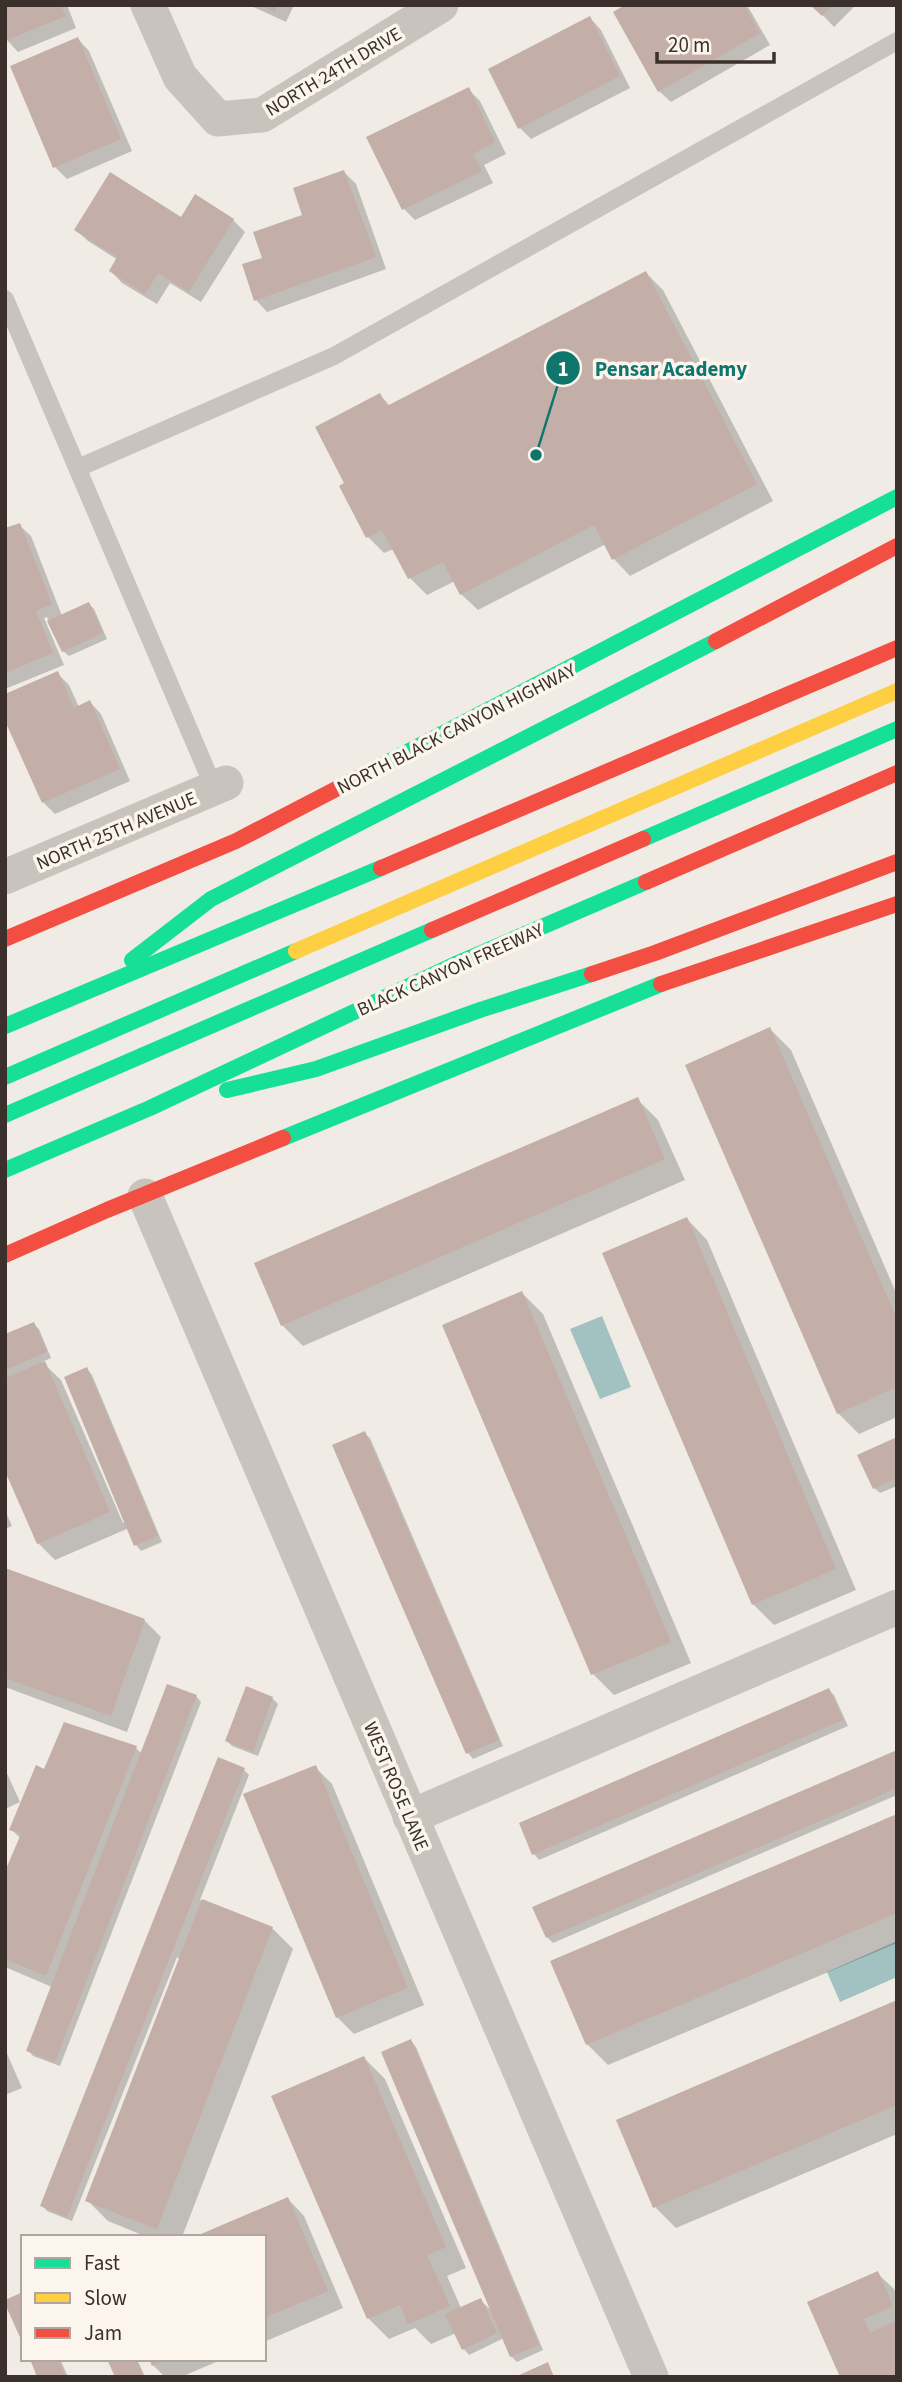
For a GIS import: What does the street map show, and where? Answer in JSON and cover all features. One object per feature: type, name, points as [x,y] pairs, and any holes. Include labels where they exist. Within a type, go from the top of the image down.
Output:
[{"type":"main road","name":"NORTH BLACK CANYON HIGHWAY","points":[[5,939],[236,841],[897,497]]},
{"type":"main road","points":[[89,993],[211,899],[897,546]]},
{"type":"main road","points":[[5,1026],[89,993],[897,648]]},
{"type":"main road","points":[[5,1077],[897,691]]},
{"type":"main road","points":[[5,1115],[897,729]]},
{"type":"main road","name":"BLACK CANYON FREEWAY","points":[[5,1170],[150,1108],[458,964],[897,773]]},
{"type":"main road","points":[[150,1108],[316,1069],[480,1010],[655,954],[897,862]]},
{"type":"main road","points":[[5,1255],[668,981],[897,904]]},
{"type":"street","name":"NORTH 24TH DRIVE","points":[[148,5],[180,77],[218,118],[262,115],[441,5]]},
{"type":"street","name":"NORTH 25TH AVENUE","points":[[5,877],[220,785]]},
{"type":"street","name":"WEST ROSE LANE","points":[[145,1196],[650,2377]]},
{"type":"street","points":[[410,1817],[897,1607]]},
{"type":"lane","points":[[78,468],[334,356],[897,41]]},
{"type":"lane","points":[[5,299],[220,785]]},
{"type":"water","points":[[602,1316],[631,1387],[600,1399],[570,1329]]},
{"type":"water","points":[[895,1942],[897,1977],[840,2002],[827,1972]]},
{"type":"building","points":[[5,5],[61,5],[66,16],[5,41]]},
{"type":"building","points":[[260,5],[278,5],[275,12]]},
{"type":"building","points":[[625,5],[744,5],[760,33],[658,92],[613,12]]},
{"type":"building","points":[[810,5],[833,5],[822,16]]},
{"type":"building","points":[[590,16],[620,76],[518,129],[488,69]]},
{"type":"building","points":[[78,37],[121,139],[53,168],[10,66]]},
{"type":"building","points":[[469,87],[495,142],[473,154],[482,171],[402,210],[366,137]]},
{"type":"building","points":[[344,170],[376,257],[254,301],[242,264],[262,258],[253,232],[302,215],[293,188]]},
{"type":"building","points":[[110,172],[181,217],[195,194],[234,219],[189,292],[158,273],[145,294],[109,271],[117,257],[74,230]]},
{"type":"building","points":[[646,271],[757,484],[612,560],[594,525],[460,595],[443,562],[408,579],[382,530],[366,538],[339,486],[344,483],[315,427],[380,393],[387,406]]},
{"type":"building","points":[[20,523],[52,604],[36,611],[53,653],[5,673],[5,528]]},
{"type":"building","points":[[89,602],[103,633],[62,652],[47,621]]},
{"type":"building","points":[[58,671],[74,708],[90,700],[120,769],[42,803],[5,721],[5,694]]},
{"type":"building","points":[[770,1027],[897,1319],[897,1387],[837,1414],[685,1065]]},
{"type":"building","points":[[638,1097],[665,1159],[281,1326],[254,1263]]},
{"type":"building","points":[[687,1217],[836,1569],[752,1605],[602,1253]]},
{"type":"building","points":[[522,1291],[671,1642],[591,1675],[442,1325]]},
{"type":"building","points":[[34,1322],[47,1352],[5,1370],[5,1334]]},
{"type":"building","points":[[45,1361],[110,1512],[37,1544],[5,1471],[5,1378]]},
{"type":"building","points":[[87,1367],[158,1536],[134,1546],[64,1377]]},
{"type":"building","points":[[365,1431],[499,1740],[466,1754],[332,1445]]},
{"type":"building","points":[[897,1437],[897,1478],[873,1489],[857,1455]]},
{"type":"building","points":[[5,1568],[145,1619],[111,1716],[5,1678]]},
{"type":"building","points":[[167,1684],[197,1695],[55,2062],[26,2051]]},
{"type":"building","points":[[246,1686],[273,1697],[253,1752],[225,1741]]},
{"type":"building","points":[[829,1688],[843,1720],[532,1855],[519,1823]]},
{"type":"building","points":[[64,1722],[137,1746],[46,1976],[5,1959],[5,1871],[21,1834],[9,1830],[36,1765],[44,1769]]},
{"type":"building","points":[[897,1750],[897,1788],[546,1938],[532,1907]]},
{"type":"building","points":[[218,1757],[245,1768],[67,2217],[40,2206]]},
{"type":"building","points":[[316,1765],[408,1988],[336,2018],[243,1794]]},
{"type":"building","points":[[897,1814],[897,1913],[586,2045],[550,1961]]},
{"type":"building","points":[[202,1899],[273,1927],[157,2229],[85,2201]]},
{"type":"building","points":[[897,2000],[897,2105],[653,2208],[616,2120]]},
{"type":"building","points":[[411,2039],[539,2345],[510,2357],[381,2052]]},
{"type":"building","points":[[364,2056],[446,2247],[427,2255],[450,2306],[408,2324],[400,2305],[367,2319],[271,2096]]},
{"type":"building","points":[[288,2197],[328,2291],[266,2317],[266,2235],[199,2235]]},
{"type":"building","points":[[878,2271],[893,2306],[864,2319],[870,2333],[896,2321],[897,2377],[840,2377],[807,2302]]},
{"type":"building","points":[[21,2293],[21,2340],[5,2304],[5,2300]]},
{"type":"building","points":[[481,2298],[497,2333],[462,2350],[445,2314]]},
{"type":"building","points":[[31,2361],[59,2361],[66,2377],[37,2377]]},
{"type":"building","points":[[108,2361],[137,2361],[144,2377],[115,2377]]},
{"type":"building","points":[[150,2361],[163,2361],[152,2366]]},
{"type":"building","points":[[548,2362],[554,2377],[515,2377]]},
{"type":"traffic: fast","points":[[365,774],[897,497]]},
{"type":"traffic: fast","points":[[132,960],[211,899],[716,641]]},
{"type":"traffic: fast","points":[[643,839],[897,729]]},
{"type":"traffic: fast","points":[[5,1026],[381,868]]},
{"type":"traffic: fast","points":[[5,1170],[150,1108],[458,963],[646,882]]},
{"type":"traffic: fast","points":[[5,1115],[432,930]]},
{"type":"traffic: fast","points":[[5,1077],[296,951]]},
{"type":"traffic: fast","points":[[227,1090],[316,1069],[480,1010],[592,974]]},
{"type":"traffic: fast","points":[[283,1138],[661,984]]},
{"type":"traffic: slow","points":[[296,951],[897,691]]},
{"type":"traffic: jam","points":[[716,641],[897,546]]},
{"type":"traffic: jam","points":[[381,868],[897,648]]},
{"type":"traffic: jam","points":[[646,882],[897,773]]},
{"type":"traffic: jam","points":[[5,939],[236,841],[365,774]]},
{"type":"traffic: jam","points":[[432,930],[643,839]]},
{"type":"traffic: jam","points":[[592,974],[897,862]]},
{"type":"traffic: jam","points":[[661,984],[897,904]]},
{"type":"traffic: jam","points":[[5,1255],[283,1138]]},
{"type":"place","name":"Pensar Academy","points":[[536,455]]}]
